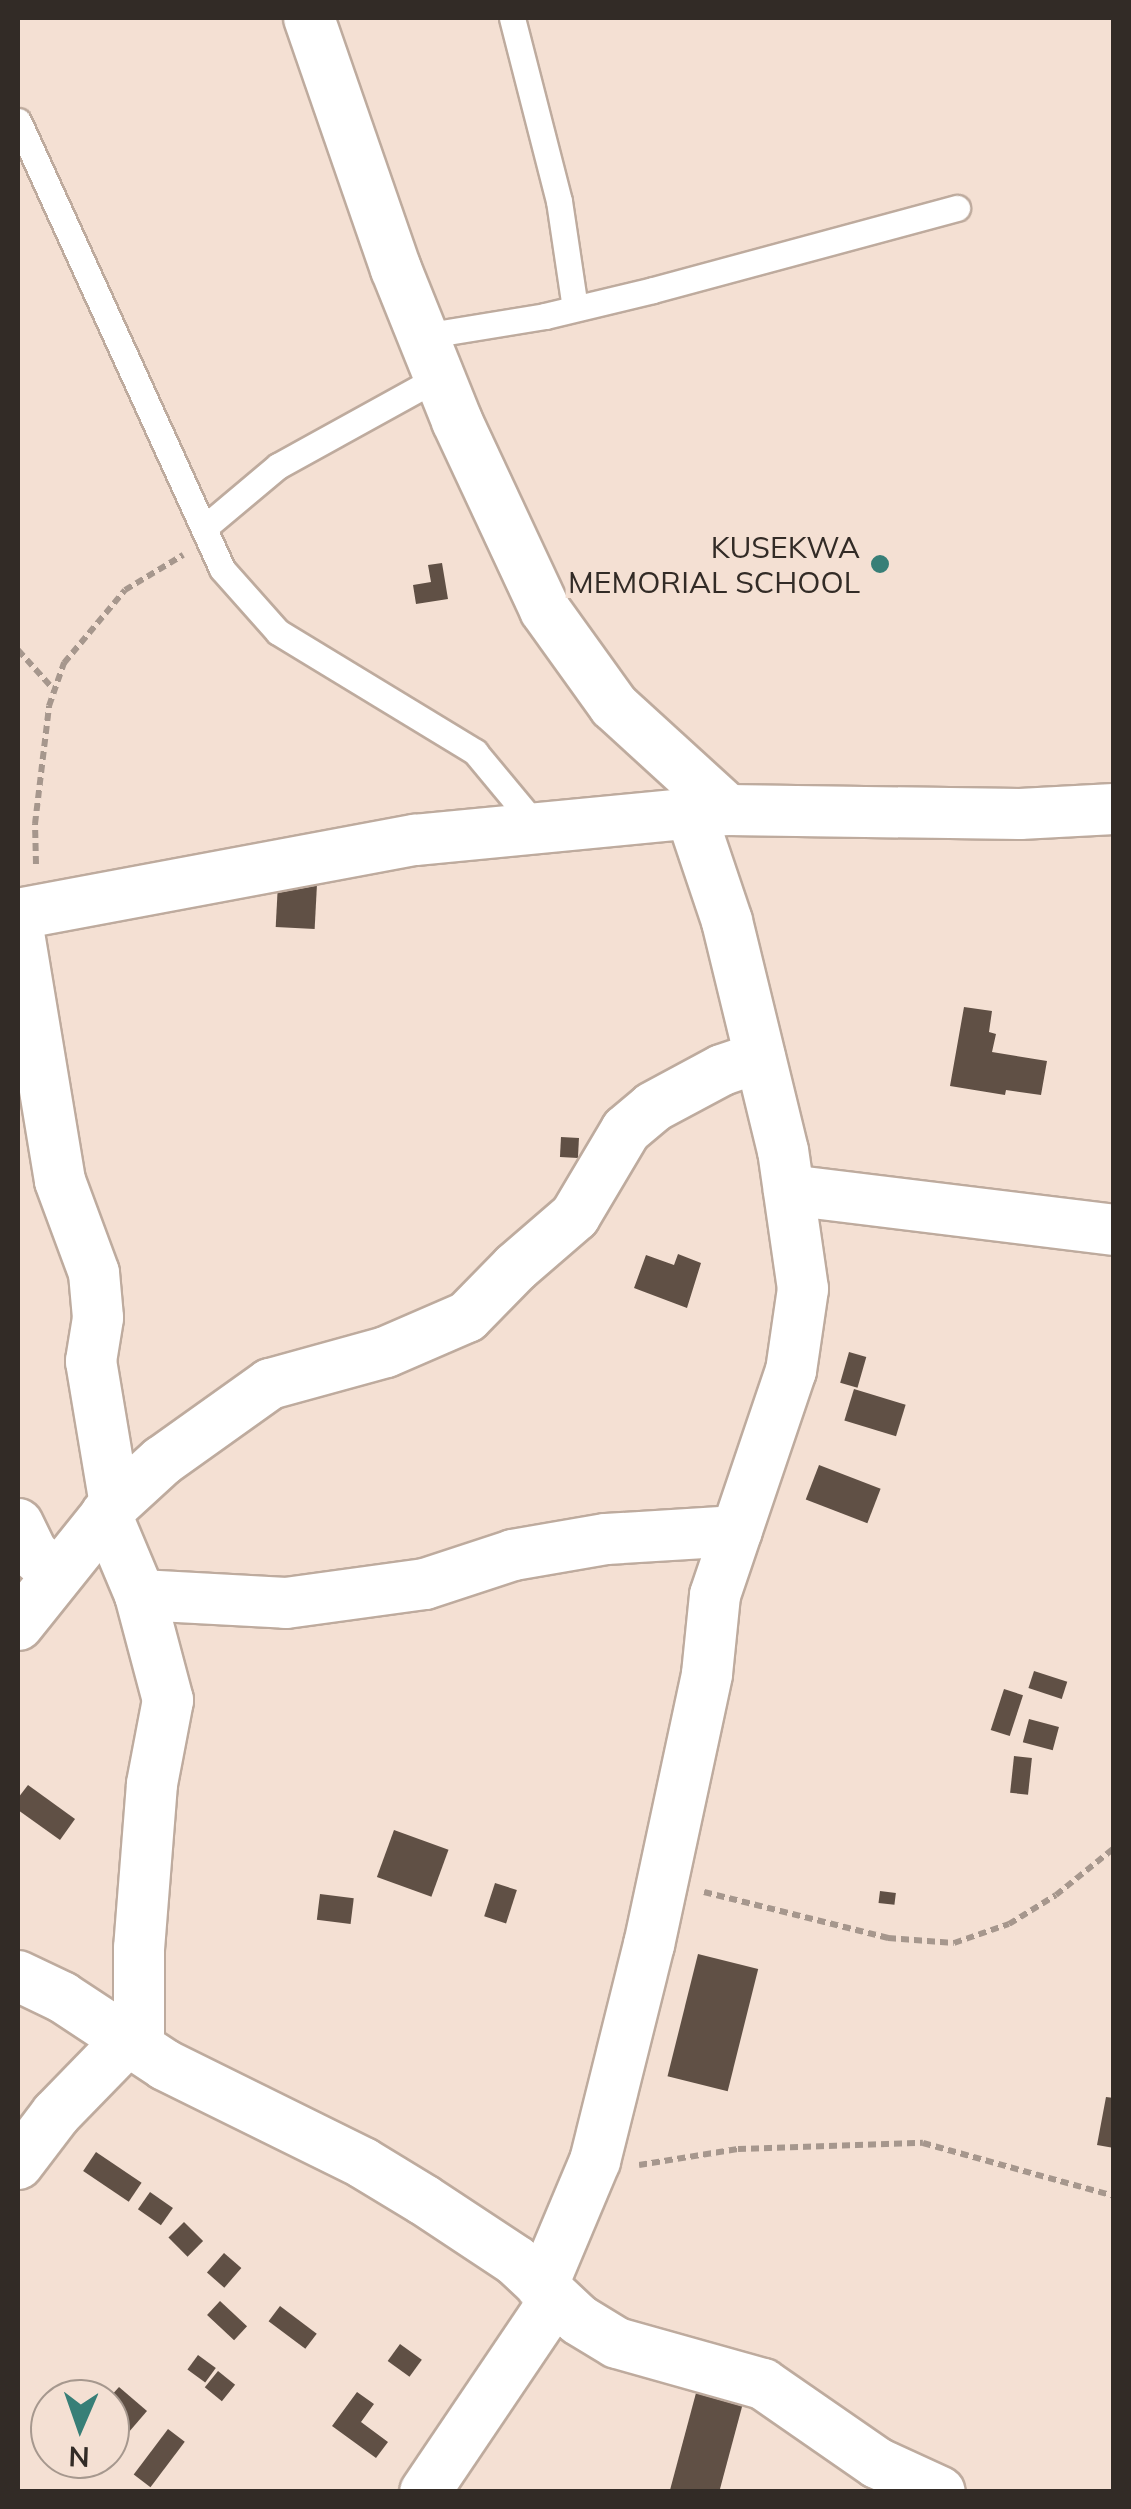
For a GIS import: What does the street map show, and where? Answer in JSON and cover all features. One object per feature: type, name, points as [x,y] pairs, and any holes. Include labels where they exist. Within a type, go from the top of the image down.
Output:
[{"type":"street","points":[[308,18],[431,357],[545,610],[614,706],[709,812],[727,921],[789,1190],[803,1288],[791,1371],[715,1595],[707,1674],[663,1880],[589,2176],[548,2293],[425,2492]]},
{"type":"street","points":[[18,2164],[79,2088],[133,2044],[152,1784],[168,1700],[160,1659],[110,1509],[90,1361],[98,1318],[94,1273],[60,1181],[24,917],[414,840],[709,812],[1020,814],[1114,809]]},
{"type":"street","points":[[18,1625],[110,1509],[162,1461],[270,1384],[386,1352],[468,1317],[516,1267],[575,1216],[626,1130],[653,1107],[722,1070],[760,1056]]},
{"type":"street","points":[[789,1190],[1114,1230]]},
{"type":"street","points":[[18,1524],[32,1553],[56,1574]]},
{"type":"street","points":[[140,1596],[286,1604],[425,1584],[514,1555],[606,1539],[737,1531]]},
{"type":"street","points":[[18,1976],[62,1997],[133,2044],[362,2163],[476,2232],[548,2293],[617,2343],[763,2384],[877,2463],[940,2492]]},
{"type":"lane","points":[[512,18],[558,201],[575,308]]},
{"type":"lane","points":[[18,121],[222,570],[278,632],[475,752],[538,828]]},
{"type":"lane","points":[[207,536],[278,466],[431,357],[575,308],[856,238],[957,208]]},
{"type":"path","points":[[24,917],[54,691],[74,646],[125,590],[207,536]]},
{"type":"path","points":[[18,650],[54,691]]},
{"type":"path","points":[[663,1880],[869,1934],[954,1943],[1009,1924],[1056,1895],[1114,1848]]},
{"type":"path","points":[[589,2176],[738,2150],[923,2143],[1114,2196]]},
{"type":"building","points":[[442,563],[448,599],[416,604],[413,585],[431,582],[428,565]]},
{"type":"building","points":[[278,883],[317,885],[315,929],[276,927]]},
{"type":"building","points":[[964,1007],[992,1011],[989,1032],[996,1034],[992,1052],[1047,1061],[1041,1095],[1006,1090],[1005,1095],[950,1086]]},
{"type":"building","points":[[561,1137],[579,1138],[578,1158],[560,1157]]},
{"type":"building","points":[[678,1254],[701,1263],[687,1308],[634,1288],[646,1255],[674,1265]]},
{"type":"building","points":[[849,1352],[866,1357],[857,1388],[840,1383]]},
{"type":"building","points":[[854,1389],[906,1405],[896,1436],[844,1421]]},
{"type":"building","points":[[819,1465],[881,1489],[867,1523],[806,1500]]},
{"type":"building","points":[[1034,1671],[1067,1682],[1062,1699],[1028,1688]]},
{"type":"building","points":[[1004,1689],[1023,1695],[1010,1736],[991,1730]]},
{"type":"building","points":[[1029,1719],[1059,1727],[1053,1750],[1023,1742]]},
{"type":"building","points":[[1014,1756],[1032,1758],[1028,1795],[1010,1793]]},
{"type":"building","points":[[28,1785],[75,1819],[60,1840],[18,1810],[18,1798]]},
{"type":"building","points":[[394,1830],[449,1850],[431,1897],[377,1877]]},
{"type":"building","points":[[495,1883],[517,1890],[506,1923],[484,1916]]},
{"type":"building","points":[[880,1891],[896,1893],[894,1905],[879,1903]]},
{"type":"building","points":[[320,1894],[354,1898],[351,1924],[317,1920]]},
{"type":"building","points":[[698,1954],[758,1969],[728,2091],[668,2076]]},
{"type":"building","points":[[1106,2097],[1114,2098],[1114,2148],[1097,2145]]},
{"type":"building","points":[[96,2152],[142,2183],[129,2202],[83,2171]]},
{"type":"building","points":[[150,2192],[173,2208],[161,2225],[138,2209]]},
{"type":"building","points":[[184,2222],[203,2241],[188,2257],[168,2238]]},
{"type":"building","points":[[224,2253],[241,2268],[224,2288],[207,2273]]},
{"type":"building","points":[[220,2301],[247,2326],[234,2340],[207,2315]]},
{"type":"building","points":[[280,2306],[317,2334],[305,2349],[269,2321]]},
{"type":"building","points":[[400,2344],[422,2360],[409,2377],[388,2361]]},
{"type":"building","points":[[198,2355],[216,2368],[205,2382],[187,2370]]},
{"type":"building","points":[[218,2371],[235,2385],[222,2401],[205,2387]]},
{"type":"building","points":[[357,2392],[374,2404],[361,2422],[388,2442],[376,2458],[332,2426]]},
{"type":"building","points":[[696,2393],[742,2405],[719,2492],[670,2492]]},
{"type":"building","points":[[130,2396],[147,2411],[130,2431]]},
{"type":"building","points":[[168,2429],[185,2442],[150,2487],[134,2475]]},
{"type":"place","name":"KUSEKWA MEMORIAL SCHOOL","points":[[880,564]]}]
